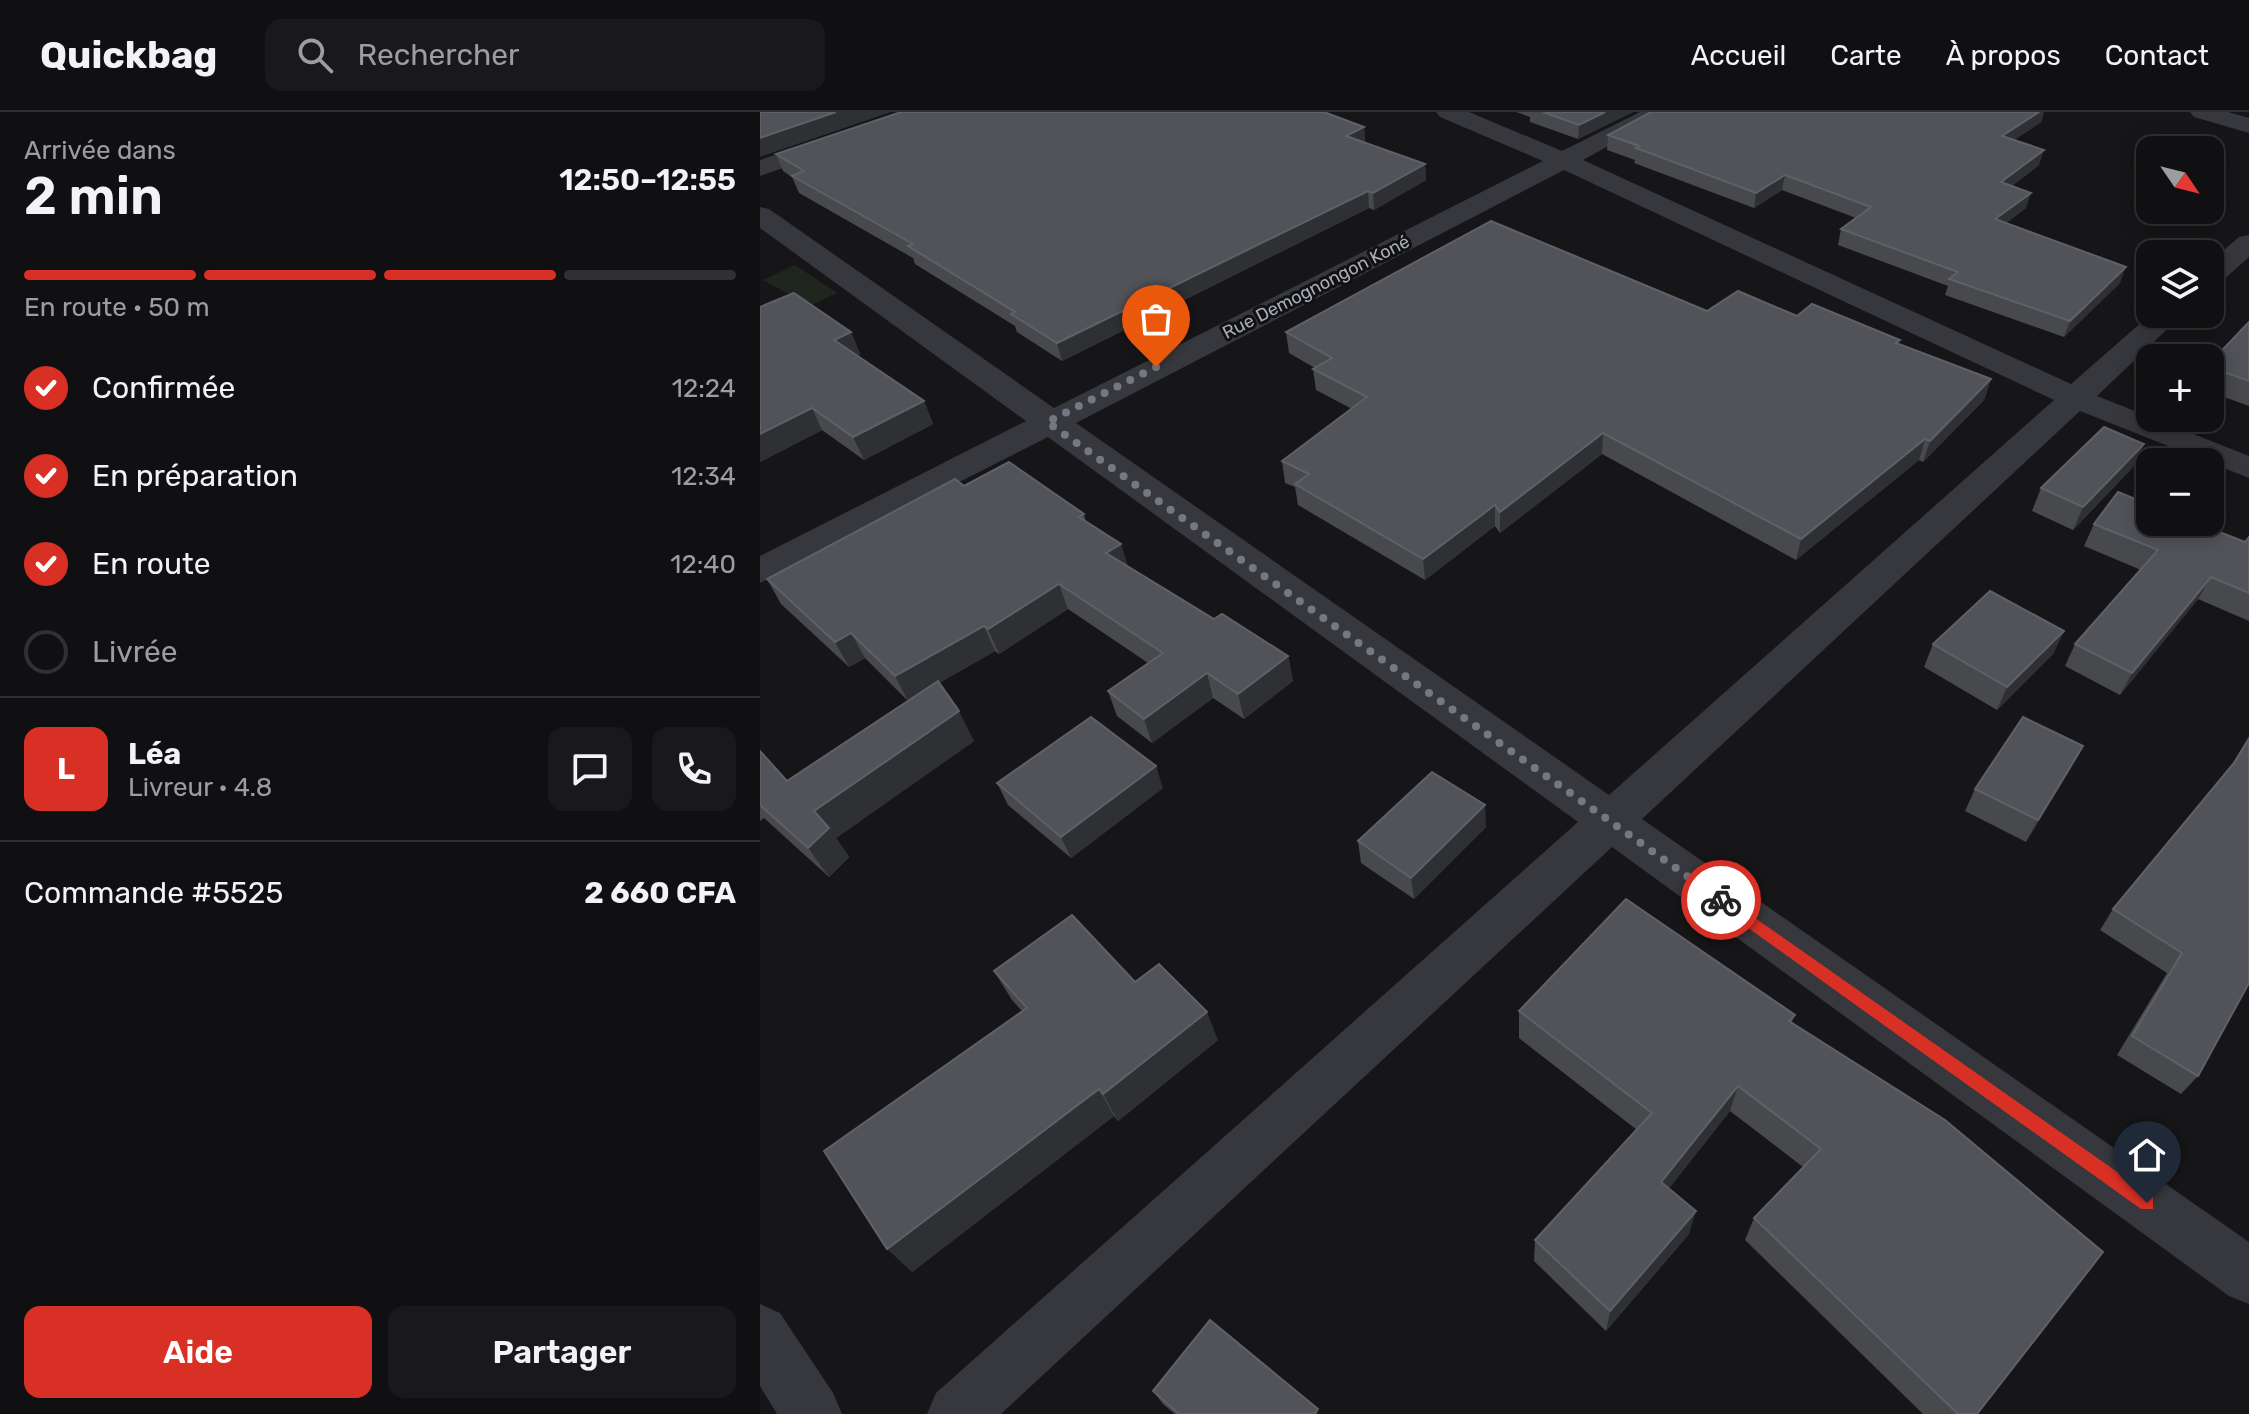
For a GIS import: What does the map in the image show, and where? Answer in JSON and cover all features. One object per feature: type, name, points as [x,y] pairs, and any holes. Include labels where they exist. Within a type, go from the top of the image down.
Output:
[{"type":"street","points":[[760,168],[923,112]]},
{"type":"street","points":[[1448,112],[1565,161],[2073,397],[2249,468]]},
{"type":"street","name":"Rue Demognongon Koné","points":[[760,571],[1658,112]]},
{"type":"street","points":[[2202,112],[2249,126]]},
{"type":"street","points":[[760,215],[2249,1276]]},
{"type":"street","points":[[2224,265],[2249,243]]},
{"type":"street","points":[[957,1414],[2152,328]]},
{"type":"street","points":[[760,1333],[812,1414]]},
{"type":"shaded area","points":[[795,265],[837,293],[810,306],[763,280]]},
{"type":"building","points":[[760,112],[836,112],[760,138]]},
{"type":"building","points":[[901,112],[1324,112],[1364,127],[1346,136],[1425,164],[1373,193],[1368,191],[1057,343],[1011,314],[1015,312],[908,246],[913,244],[792,176],[804,171],[776,154]]},
{"type":"building","points":[[1543,112],[1605,112],[1579,125]]},
{"type":"building","points":[[1651,112],[2039,112],[2002,136],[2044,150],[2001,182],[2031,193],[1995,219],[2126,267],[2070,321],[1949,279],[1958,272],[1841,229],[1871,207],[1785,175],[1756,193],[1608,135]]},
{"type":"building","points":[[1491,221],[1707,311],[1738,291],[1797,316],[1812,304],[1900,340],[1896,343],[1991,379],[1930,441],[1925,439],[1801,539],[1603,433],[1500,512],[1495,505],[1423,559],[1295,484],[1309,474],[1282,461],[1367,397],[1313,369],[1332,358],[1286,332]]},
{"type":"building","points":[[794,293],[851,332],[834,340],[924,401],[853,437],[812,408],[760,434],[760,307]]},
{"type":"building","points":[[2249,322],[2249,381],[2224,372],[2224,348]]},
{"type":"building","points":[[2104,427],[2144,444],[2136,448],[2136,452],[2083,507],[2041,488]]},
{"type":"building","points":[[1009,462],[1084,514],[1079,517],[1121,544],[1106,553],[1214,619],[1222,614],[1288,656],[1238,694],[1207,673],[1144,719],[1108,691],[1163,653],[1059,584],[988,629],[984,626],[895,676],[851,633],[835,642],[767,579],[955,479],[964,486]]},
{"type":"building","points":[[2118,492],[2136,499],[2136,536],[2224,534],[2245,542],[2249,537],[2249,593],[2211,577],[2132,673],[2075,644],[2158,550],[2094,524]]},
{"type":"building","points":[[1990,591],[2064,631],[2007,687],[1933,644]]},
{"type":"building","points":[[938,681],[959,711],[814,811],[829,828],[808,848],[760,805],[760,751],[787,781]]},
{"type":"building","points":[[1091,717],[1156,766],[1061,837],[997,783]]},
{"type":"building","points":[[2023,717],[2083,746],[2038,820],[1975,789]]},
{"type":"building","points":[[2249,739],[2249,983],[2198,1076],[2132,1036],[2182,953],[2113,909],[2234,763]]},
{"type":"building","points":[[1432,772],[1485,805],[1411,878],[1358,841]]},
{"type":"building","points":[[1626,899],[1795,1015],[1789,1021],[1945,1120],[2103,1252],[1977,1414],[1958,1414],[1754,1218],[1821,1149],[1738,1086],[1661,1182],[1696,1211],[1610,1311],[1535,1240],[1652,1113],[1519,1011]]},
{"type":"building","points":[[1072,915],[1135,982],[1159,964],[1207,1012],[1103,1094],[1099,1089],[887,1249],[824,1151],[1027,1008],[994,971]]},
{"type":"building","points":[[1210,1320],[1318,1409],[1315,1414],[1179,1414],[1153,1391]]},
{"type":"way so far","points":[[1156,367],[1047,422],[1721,900]]},
{"type":"route","points":[[1721,900],[2147,1203]]}]
